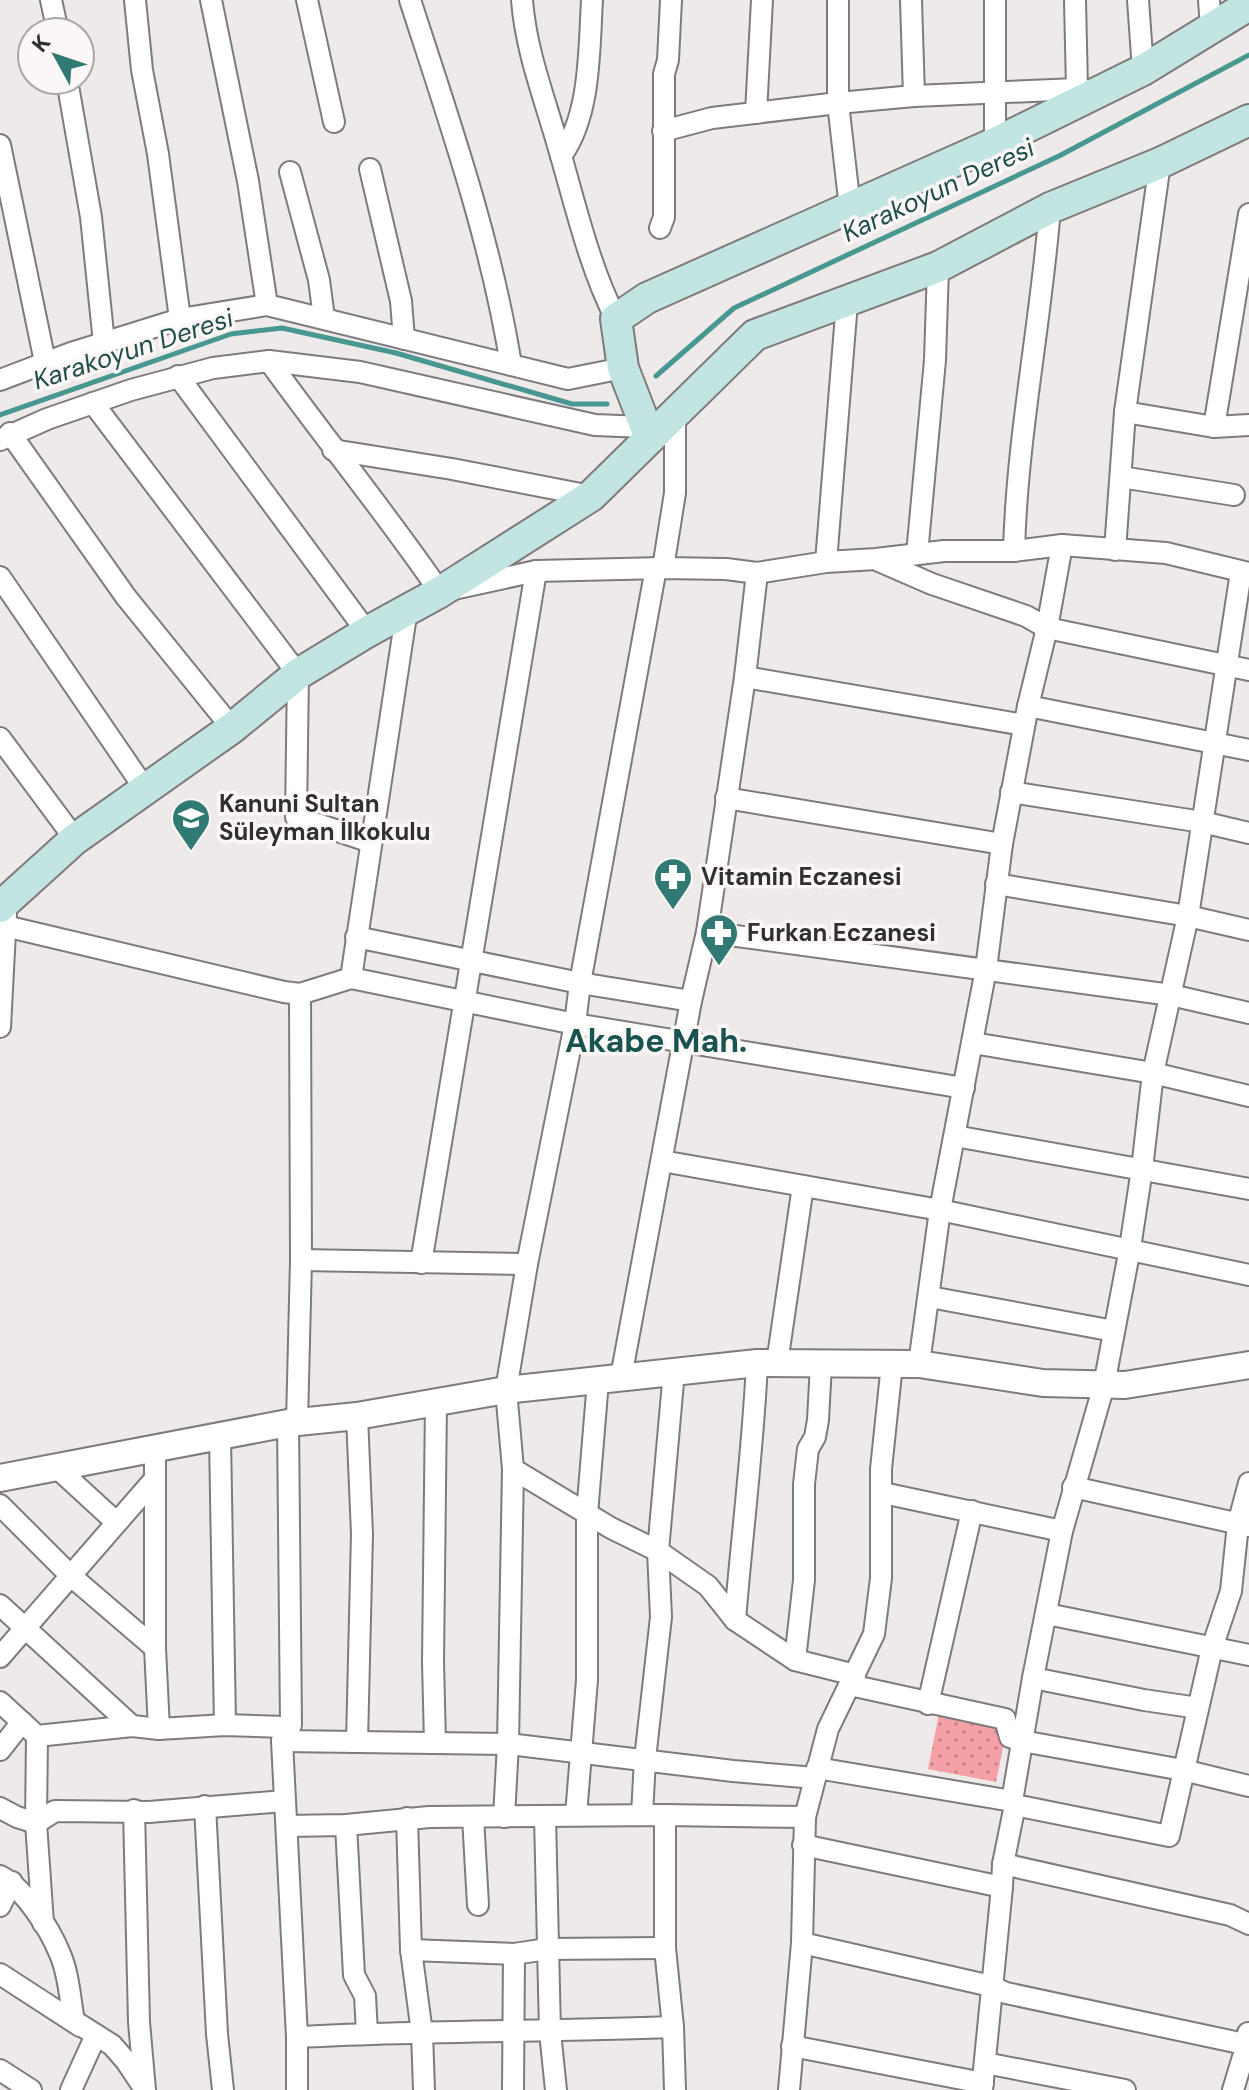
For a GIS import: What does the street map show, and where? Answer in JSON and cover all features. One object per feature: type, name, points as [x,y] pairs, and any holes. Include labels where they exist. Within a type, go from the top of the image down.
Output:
[{"type":"main road","points":[[647,433],[623,368],[616,319],[647,298],[995,143],[1087,90],[1143,70],[1210,14],[1249,5]]},
{"type":"main road","points":[[3,906],[75,839],[232,728],[298,674],[440,592],[591,496],[647,433],[675,414],[755,335],[938,267],[1050,208],[1160,163],[1249,120]]},
{"type":"street","points":[[135,0],[142,70],[158,154],[180,319]]},
{"type":"street","points":[[211,0],[248,181],[267,305]]},
{"type":"street","points":[[307,0],[334,122]]},
{"type":"street","points":[[410,0],[458,146],[500,296],[511,365]]},
{"type":"street","points":[[522,0],[525,35],[603,293],[616,319]]},
{"type":"street","points":[[561,156],[572,142],[587,79],[592,0]]},
{"type":"street","points":[[660,228],[664,217],[664,74],[668,60],[671,0]]},
{"type":"street","points":[[756,113],[762,0]]},
{"type":"street","points":[[838,0],[838,103],[850,208]]},
{"type":"street","points":[[911,0],[914,96]]},
{"type":"street","points":[[995,0],[995,143]]},
{"type":"street","points":[[663,131],[712,118],[838,103],[914,96],[1087,90],[1075,0]]},
{"type":"street","points":[[1138,0],[1143,70]]},
{"type":"street","points":[[70,96],[91,217],[104,343]]},
{"type":"street","points":[[0,145],[45,362]]},
{"type":"street","points":[[1115,550],[1125,412],[1160,163]]},
{"type":"street","points":[[370,169],[401,301],[404,339]]},
{"type":"street","points":[[290,172],[319,280],[324,318]]},
{"type":"street","points":[[1014,551],[1015,494],[1044,286],[1050,208]]},
{"type":"street","points":[[1214,427],[1249,214]]},
{"type":"street","points":[[917,554],[935,360],[938,267]]},
{"type":"street","points":[[826,562],[847,302]]},
{"type":"street","points":[[0,380],[45,362],[180,319],[267,305],[568,379],[623,368]]},
{"type":"street","points":[[269,361],[440,592],[536,571],[659,568],[726,569],[757,573],[826,562],[944,551],[1014,551],[1062,545],[1166,553],[1245,573],[1226,665],[1188,916],[1153,1073],[1130,1248],[1104,1385],[1062,1531],[1022,1741],[1003,1864],[983,2079]]},
{"type":"street","points":[[232,728],[126,597],[5,436],[178,376],[269,361],[360,372],[595,425],[647,433]]},
{"type":"street","points":[[178,376],[367,632]]},
{"type":"street","points":[[93,403],[298,674],[296,817],[371,842]]},
{"type":"street","points":[[1125,412],[1214,427],[1249,425]]},
{"type":"street","points":[[504,1817],[513,1469],[506,1390],[527,1264],[675,493],[675,414]]},
{"type":"street","points":[[333,450],[591,496]]},
{"type":"street","points":[[1121,477],[1234,495]]},
{"type":"street","points":[[919,1364],[940,1210],[986,969],[1011,792],[1062,545]]},
{"type":"street","points":[[876,559],[932,584],[1026,616],[1047,628],[1249,670]]},
{"type":"street","points":[[421,1263],[536,571]]},
{"type":"street","points":[[576,1815],[587,1680],[587,1514],[610,1379],[662,1161],[707,932],[745,677],[757,573]]},
{"type":"street","points":[[0,577],[145,789]]},
{"type":"street","points":[[351,978],[407,609]]},
{"type":"street","points":[[745,677],[1249,750]]},
{"type":"street","points":[[0,738],[75,839]]},
{"type":"street","points":[[1011,792],[1202,822],[1249,833]]},
{"type":"street","points":[[726,798],[1002,844]]},
{"type":"street","points":[[996,884],[1188,916],[1249,930]]},
{"type":"street","points":[[0,1027],[3,906],[300,994],[351,978],[575,1024],[964,1088]]},
{"type":"street","points":[[707,932],[1171,995],[1249,1013]]},
{"type":"street","points":[[356,937],[580,983],[691,1001]]},
{"type":"street","points":[[297,2090],[283,1734],[291,1725],[293,1423],[301,1260],[300,994]]},
{"type":"street","points":[[973,1043],[1153,1073],[1249,1096]]},
{"type":"street","points":[[955,1136],[1249,1189]]},
{"type":"street","points":[[662,1161],[940,1210],[1249,1275]]},
{"type":"street","points":[[735,1620],[745,1490],[803,1186]]},
{"type":"street","points":[[301,1260],[527,1264]]},
{"type":"street","points":[[930,1297],[1114,1331]]},
{"type":"street","points":[[0,1478],[293,1423],[357,1416],[506,1390],[674,1371],[767,1363],[919,1364],[1043,1383],[1125,1385],[1249,1365]]},
{"type":"street","points":[[795,1660],[804,1580],[804,1484],[808,1449],[815,1437],[818,1420],[821,1364]]},
{"type":"street","points":[[789,2090],[802,1943],[805,1817],[828,1729],[874,1634],[881,1578],[881,1469],[892,1364]]},
{"type":"street","points":[[642,1815],[661,1617],[658,1551],[674,1371]]},
{"type":"street","points":[[435,1743],[436,1402]]},
{"type":"street","points":[[357,1416],[362,1534],[357,1742]]},
{"type":"street","points":[[220,1437],[225,1725]]},
{"type":"street","points":[[155,1450],[155,1648],[159,1729]]},
{"type":"street","points":[[55,1466],[116,1522]]},
{"type":"street","points":[[513,1469],[587,1514],[658,1551],[708,1586],[735,1620],[795,1660],[928,1704],[1005,1719],[1010,1737],[1022,1741],[1183,1770],[1249,1786]]},
{"type":"street","points":[[0,1657],[154,1480]]},
{"type":"street","points":[[0,1750],[29,1729],[132,1726],[159,1729],[225,1725],[357,1742],[508,1744],[733,1771],[816,1773],[1013,1803],[1169,1836],[1212,1648],[1231,1591],[1249,1483]]},
{"type":"street","points":[[1073,1487],[1244,1525]]},
{"type":"street","points":[[883,1493],[1062,1531]]},
{"type":"street","points":[[0,1505],[71,1576],[155,1648]]},
{"type":"street","points":[[928,1704],[972,1511]]},
{"type":"street","points":[[0,1605],[132,1726]]},
{"type":"street","points":[[1047,1614],[1249,1655]]},
{"type":"street","points":[[1033,1678],[1198,1708]]},
{"type":"street","points":[[0,1702],[29,1729],[43,1923]]},
{"type":"street","points":[[0,1808],[36,1823],[55,1811],[149,1812],[284,1801]]},
{"type":"street","points":[[205,1806],[217,2034],[223,2090]]},
{"type":"street","points":[[134,1810],[139,2022],[145,2090]]},
{"type":"street","points":[[287,1826],[346,1825],[407,1818],[576,1815],[805,1817]]},
{"type":"street","points":[[665,1815],[665,1948],[673,2027],[675,2090]]},
{"type":"street","points":[[545,1816],[550,2032],[556,2090]]},
{"type":"street","points":[[473,1817],[478,1905]]},
{"type":"street","points":[[407,1818],[411,1950],[422,2033],[424,2090]]},
{"type":"street","points":[[346,1825],[354,1975],[365,1996],[367,2033]]},
{"type":"street","points":[[803,1845],[1002,1887]]},
{"type":"street","points":[[1003,1864],[1230,1915],[1249,1924]]},
{"type":"street","points":[[6,1879],[43,1923],[61,1956],[74,2021],[90,2032]]},
{"type":"street","points":[[0,1906],[6,1879]]},
{"type":"street","points":[[802,1943],[991,1986],[1006,1993],[1248,2040],[1233,2090]]},
{"type":"street","points":[[411,1950],[514,1954],[547,1949],[665,1948]]},
{"type":"street","points":[[513,2090],[514,1954]]},
{"type":"street","points":[[0,1974],[112,2045],[145,2090]]},
{"type":"street","points":[[297,2037],[673,2027]]},
{"type":"street","points":[[71,2090],[90,2032]]},
{"type":"street","points":[[792,2046],[983,2079],[1125,2090]]},
{"type":"street","points":[[0,2070],[31,2090]]},
{"type":"shaded area","points":[[939,1714],[1007,1728],[996,1782],[928,1769]]},
{"type":"waterway","name":"Karakoyun Deresi","points":[[656,376],[734,308],[1059,156],[1249,55]]},
{"type":"waterway","name":"Karakoyun Deresi","points":[[0,415],[231,334],[282,328],[396,353],[572,404],[607,404]]},
{"type":"place","name":"Kanuni Sultan Süleyman İlkokulu","points":[[191,852]]},
{"type":"place","name":"Vitamin Eczanesi","points":[[673,911]]},
{"type":"place","name":"Furkan Eczanesi","points":[[719,967]]},
{"type":"district","name":"Akabe Mah.","points":[[656,1041]]}]
